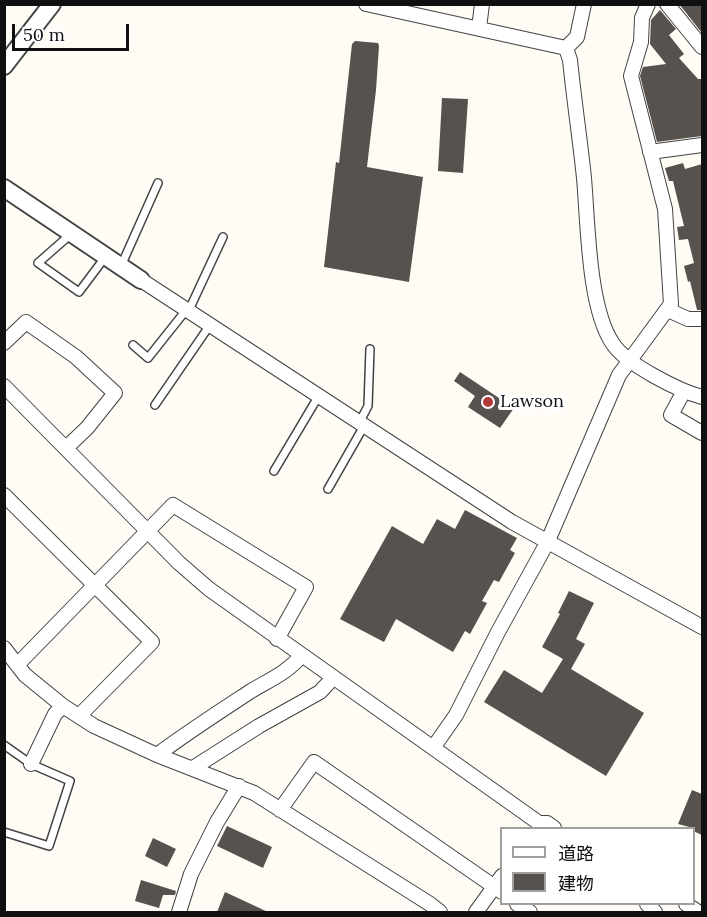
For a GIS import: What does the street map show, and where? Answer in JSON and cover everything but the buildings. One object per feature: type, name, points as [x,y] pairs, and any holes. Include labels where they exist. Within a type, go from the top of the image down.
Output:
[{"type":"street","points":[[4,66],[52,4]]},
{"type":"street","points":[[366,4],[413,9],[479,28],[566,48]]},
{"type":"street","points":[[479,28],[482,4]]},
{"type":"street","points":[[566,48],[577,37],[584,4]]},
{"type":"street","points":[[433,748],[456,715],[547,543],[619,375],[671,304],[665,209],[631,76],[641,42],[642,18],[648,4]]},
{"type":"street","points":[[667,4],[702,46]]},
{"type":"street","points":[[566,48],[570,60],[584,178],[590,253],[602,321],[612,344],[629,360],[684,391],[702,397]]},
{"type":"street","points":[[650,152],[702,145]]},
{"type":"street","points":[[4,188],[449,482],[547,543],[702,627]]},
{"type":"street","points":[[668,309],[688,319],[702,319]]},
{"type":"street","points":[[4,344],[26,322],[76,357],[115,393],[87,428],[66,448]]},
{"type":"street","points":[[4,386],[148,532],[209,589],[433,748],[537,826],[547,824],[552,827]]},
{"type":"street","points":[[684,391],[671,416],[702,433]]},
{"type":"street","points":[[4,495],[152,642],[79,716]]},
{"type":"street","points":[[17,665],[173,506],[306,587],[277,639]]},
{"type":"street","points":[[4,648],[26,675],[63,706],[94,726],[157,755],[239,786],[254,794],[440,912]]},
{"type":"street","points":[[157,755],[190,730],[254,689],[291,669],[301,656]]},
{"type":"street","points":[[193,768],[259,726],[320,692],[333,678]]},
{"type":"street","points":[[31,764],[55,714],[63,706]]},
{"type":"street","points":[[280,810],[314,762],[499,885],[476,912]]},
{"type":"street","points":[[179,912],[191,874],[239,786]]},
{"type":"lane","points":[[121,266],[158,183]]},
{"type":"lane","points":[[71,234],[38,263],[79,292],[106,256]]},
{"type":"lane","points":[[133,345],[148,358],[188,310],[223,237]]},
{"type":"lane","points":[[155,405],[210,325]]},
{"type":"lane","points":[[328,489],[368,406],[370,349]]},
{"type":"lane","points":[[274,471],[318,397]]},
{"type":"lane","points":[[4,745],[31,764],[70,781],[49,846],[4,832]]},
{"type":"place","name":"Lawson","points":[[488,402]]}]
